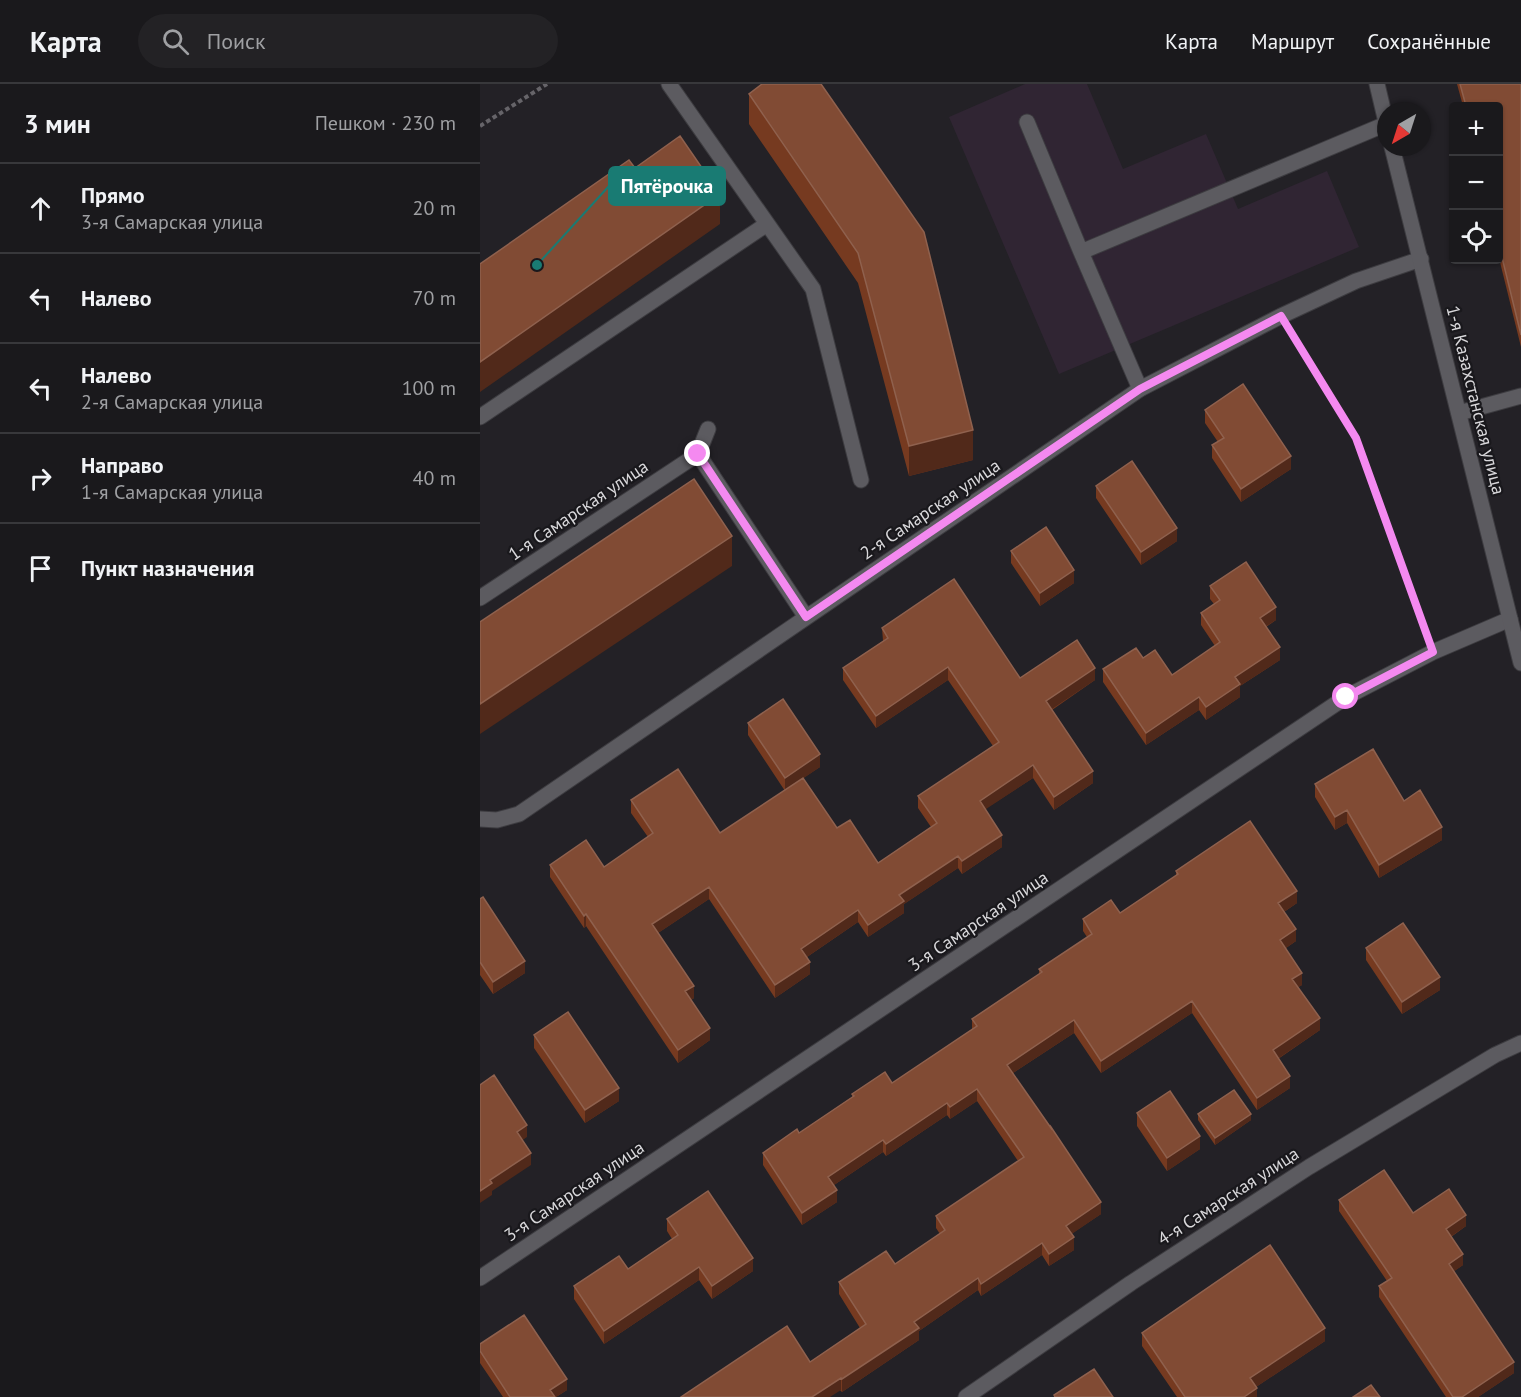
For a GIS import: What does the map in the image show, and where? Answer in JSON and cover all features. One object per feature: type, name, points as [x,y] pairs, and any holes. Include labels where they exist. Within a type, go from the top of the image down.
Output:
[{"type":"street","points":[[669,84],[813,289],[861,480]]},
{"type":"street","points":[[1377,84],[1381,102]]},
{"type":"street","points":[[1026,122],[1140,389]]},
{"type":"street","points":[[1081,252],[1377,127]]},
{"type":"street","name":"1-я Казахстанская улица","points":[[1394,156],[1521,663]]},
{"type":"street","points":[[480,417],[768,224]]},
{"type":"street","name":"2-я Самарская улица","points":[[480,819],[497,820],[519,814],[1140,389],[1281,316],[1356,281],[1420,260]]},
{"type":"street","points":[[1459,413],[1521,396]]},
{"type":"street","points":[[708,429],[698,454],[806,617]]},
{"type":"street","name":"1-я Самарская улица","points":[[480,598],[698,454]]},
{"type":"street","name":"3-я Самарская улица","points":[[480,1278],[1346,697],[1433,652],[1510,619]]},
{"type":"street","name":"4-я Самарская улица","points":[[966,1397],[1131,1283],[1309,1167],[1495,1055],[1521,1043]]},
{"type":"path","points":[[480,126],[547,84]]},
{"type":"path","points":[[1281,316],[1356,438],[1433,652]]},
{"type":"shaded area","points":[[1025,84],[1087,84],[1123,169],[1206,134],[1238,209],[1327,171],[1359,247],[1059,374],[949,117]]},
{"type":"building","points":[[762,84],[821,84],[924,232],[973,430],[909,446],[858,253],[749,94]]},
{"type":"building","points":[[1460,84],[1521,84],[1521,335],[1503,261],[1503,102],[1465,102]]},
{"type":"building","points":[[680,136],[720,194],[480,362],[480,264],[629,160],[635,168]]},
{"type":"building","points":[[1243,384],[1291,456],[1241,489],[1212,445],[1224,438],[1205,410]]},
{"type":"building","points":[[1132,461],[1177,528],[1141,552],[1096,486]]},
{"type":"building","points":[[694,479],[732,536],[480,704],[480,622]]},
{"type":"building","points":[[1046,527],[1074,570],[1040,593],[1011,551]]},
{"type":"building","points":[[1246,562],[1276,607],[1260,618],[1280,647],[1235,677],[1240,684],[1206,707],[1199,697],[1146,733],[1103,669],[1136,648],[1143,658],[1155,650],[1172,675],[1220,642],[1201,613],[1220,600],[1210,586]]},
{"type":"building","points":[[954,579],[1020,678],[1077,640],[1095,668],[1046,701],[1093,771],[1054,797],[1033,765],[980,801],[1002,835],[962,861],[958,856],[899,895],[904,901],[868,925],[858,910],[801,949],[810,962],[775,985],[709,887],[652,924],[694,986],[685,991],[710,1028],[678,1050],[550,865],[586,840],[604,867],[653,833],[631,800],[678,769],[720,833],[803,778],[837,828],[850,820],[878,863],[937,823],[918,796],[999,742],[948,667],[876,716],[843,668],[888,638],[882,628]]},
{"type":"building","points":[[783,699],[820,754],[785,778],[748,723]]},
{"type":"building","points":[[1373,749],[1404,801],[1420,790],[1442,827],[1379,865],[1347,810],[1335,817],[1315,784]]},
{"type":"building","points":[[1250,821],[1297,891],[1278,903],[1296,929],[1280,940],[1302,973],[1292,979],[1320,1018],[1273,1050],[1290,1076],[1257,1098],[1192,1001],[1101,1061],[1074,1020],[1007,1065],[1101,1202],[1066,1226],[1074,1237],[1049,1254],[1042,1243],[981,1284],[978,1278],[914,1322],[919,1328],[812,1397],[681,1397],[787,1326],[810,1362],[866,1324],[839,1282],[886,1251],[895,1264],[945,1230],[936,1216],[1024,1157],[977,1089],[950,1107],[947,1103],[886,1144],[883,1140],[828,1177],[837,1190],[802,1213],[763,1153],[797,1129],[799,1133],[885,1072],[892,1083],[977,1026],[972,1019],[1042,972],[1039,969],[1092,934],[1083,919],[1111,900],[1120,913],[1178,874],[1176,871]]},
{"type":"building","points":[[483,897],[525,961],[493,982],[480,962],[480,899]]},
{"type":"building","points":[[1403,923],[1440,977],[1402,1002],[1366,948]]},
{"type":"building","points":[[568,1012],[619,1088],[585,1110],[534,1035]]},
{"type":"building","points":[[494,1075],[527,1125],[517,1132],[531,1153],[490,1180],[492,1183],[480,1191],[480,1085]]},
{"type":"building","points":[[1234,1090],[1251,1114],[1215,1138],[1198,1114]]},
{"type":"building","points":[[1170,1091],[1200,1136],[1167,1158],[1137,1113]]},
{"type":"building","points":[[1384,1170],[1413,1213],[1449,1189],[1466,1215],[1446,1229],[1463,1254],[1449,1264],[1514,1362],[1462,1397],[1453,1397],[1379,1286],[1392,1278],[1339,1200]]},
{"type":"building","points":[[708,1191],[753,1258],[712,1286],[699,1267],[604,1331],[574,1286],[619,1256],[628,1269],[678,1235],[667,1219]]},
{"type":"building","points":[[1270,1245],[1325,1328],[1250,1378],[1257,1388],[1244,1397],[1185,1397],[1142,1333]]},
{"type":"building","points":[[524,1315],[567,1379],[550,1390],[555,1397],[510,1397],[480,1351],[480,1344]]},
{"type":"building","points":[[1094,1369],[1113,1397],[1055,1397],[1054,1395]]},
{"type":"building","points":[[1371,1385],[1380,1397],[1353,1397]]},
{"type":"place","name":"Пятёрочка","points":[[537,265]]},
{"type":"route","points":[[698,454],[806,617],[1140,389],[1281,316],[1356,438],[1433,652],[1346,697]]}]
